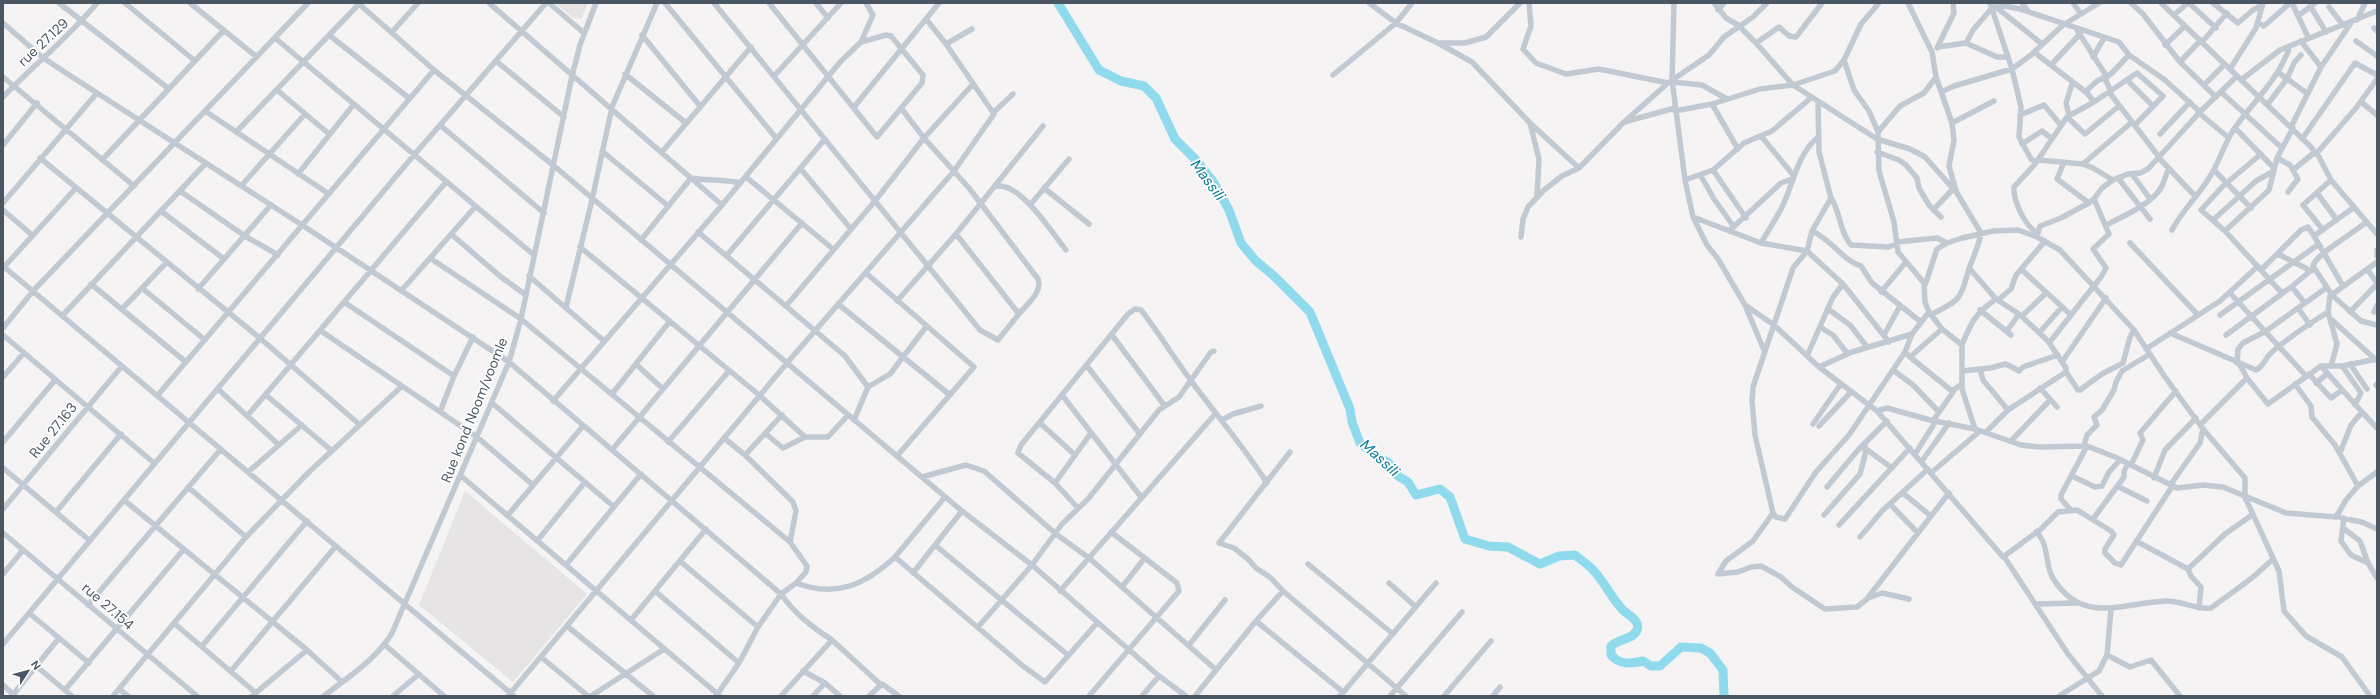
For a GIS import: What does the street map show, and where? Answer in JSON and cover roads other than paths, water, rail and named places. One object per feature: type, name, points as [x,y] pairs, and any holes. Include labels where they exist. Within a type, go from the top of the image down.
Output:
[{"type":"street","points":[[59,3],[169,90]]},
{"type":"street","name":"rue 27.129","points":[[3,97],[42,57],[82,22],[97,3]]},
{"type":"street","points":[[125,3],[195,61]]},
{"type":"street","points":[[190,3],[257,57]]},
{"type":"street","points":[[3,328],[33,292],[308,3]]},
{"type":"street","points":[[236,132],[359,3],[434,70],[467,94],[553,165],[592,200],[670,263],[896,456],[962,511],[1032,565],[1159,676],[1186,696]]},
{"type":"street","points":[[392,32],[418,3]]},
{"type":"street","points":[[489,3],[572,76],[612,107],[722,205]]},
{"type":"street","points":[[3,644],[154,463],[219,390],[414,155],[547,3],[584,33]]},
{"type":"street","name":"Rue kond Noom/voomle","points":[[324,696],[385,645],[406,604],[509,362],[521,318],[572,76],[584,33],[596,3]]},
{"type":"street","points":[[566,307],[592,200],[612,107],[657,3]]},
{"type":"street","points":[[665,3],[776,138]]},
{"type":"street","points":[[714,3],[775,75],[875,201],[902,231],[980,330],[998,340],[1038,292],[1040,284],[1038,279],[980,203],[924,138],[901,108]]},
{"type":"street","points":[[769,3],[877,137],[923,79],[920,70],[891,36],[886,35],[861,42]]},
{"type":"street","points":[[816,3],[828,18]]},
{"type":"street","points":[[775,75],[841,3]]},
{"type":"street","points":[[553,401],[642,298],[670,263],[746,177],[776,138],[829,76],[861,42],[872,15],[866,3]]},
{"type":"street","points":[[854,107],[939,3]]},
{"type":"street","points":[[1368,3],[1396,23],[1438,42],[1472,62],[1530,123],[1579,168]]},
{"type":"street","points":[[1332,75],[1396,23],[1412,3]]},
{"type":"street","points":[[1438,42],[1465,43],[1486,37],[1520,3]]},
{"type":"street","points":[[1529,3],[1531,26],[1523,49],[1536,62],[1566,74],[1599,69],[1670,82],[1702,85],[1727,99]]},
{"type":"street","points":[[1674,3],[1670,82],[1685,180],[1693,217],[1707,245],[1718,259],[1745,305],[1764,350]]},
{"type":"street","points":[[1714,3],[1718,10],[1733,23],[1738,25],[1756,43],[1793,85],[1811,98],[1877,139],[1910,149],[1925,157],[1955,191],[1981,233],[1977,251],[1969,268],[1963,291],[1957,300],[1931,313],[1921,322],[1912,334],[1905,352],[1870,405],[1849,435],[1816,472],[1785,519],[1776,517],[1773,513],[1755,435],[1752,401],[1764,350],[1793,268],[1807,251],[1812,231],[1831,198]]},
{"type":"street","points":[[1718,10],[1724,3]]},
{"type":"street","points":[[1521,237],[1528,207],[1537,197],[1552,183],[1579,168],[1624,122],[1670,82],[1709,55],[1724,37],[1738,25],[1753,17],[1767,3]]},
{"type":"street","points":[[1756,43],[1779,26],[1790,36],[1796,37],[1807,24],[1810,16],[1822,3]]},
{"type":"street","points":[[1624,122],[1675,110],[1712,104],[1760,89],[1793,85],[1835,71],[1844,60],[1862,24],[1879,3]]},
{"type":"street","points":[[1908,3],[1932,52],[1936,77],[1952,124],[1954,140],[1948,166],[1955,191]]},
{"type":"street","points":[[1932,52],[1938,47],[1954,13],[1953,3]]},
{"type":"street","points":[[2022,3],[2028,12]]},
{"type":"street","points":[[2072,3],[2081,14]]},
{"type":"street","points":[[1941,92],[1954,86],[2012,69],[2034,52],[2063,25],[2099,3]]},
{"type":"street","points":[[2132,3],[2155,29],[2165,45],[2180,62],[2216,97]]},
{"type":"street","points":[[2161,3],[2202,41],[2224,65],[2302,138],[2316,153],[2331,180],[2366,222],[2375,227],[2377,234]]},
{"type":"street","points":[[2174,15],[2189,3],[2216,28]]},
{"type":"street","points":[[2213,3],[2238,23],[2253,10],[2262,5]]},
{"type":"street","points":[[2258,23],[2264,27],[2291,3],[2308,37]]},
{"type":"street","points":[[2225,230],[2269,190],[2272,170],[2277,158],[2321,67],[2365,3]]},
{"type":"street","points":[[2230,69],[2258,23],[2262,5]]},
{"type":"street","points":[[2298,16],[2313,5],[2326,32]]},
{"type":"street","points":[[1966,43],[1976,26],[1992,6]]},
{"type":"street","points":[[1992,6],[2013,7],[2079,32],[2119,42],[2129,55],[2165,80],[2229,138]]},
{"type":"street","points":[[1992,6],[2042,44]]},
{"type":"street","points":[[1992,6],[2012,69],[2020,115],[2018,134],[2031,159],[2037,161],[2083,164],[2116,179],[2150,219]]},
{"type":"street","points":[[2329,7],[2343,25]]},
{"type":"street","points":[[2037,235],[2043,224],[2058,220],[2091,201],[2102,188],[2116,179],[2143,172],[2159,158],[2199,112],[2239,78],[2271,57],[2308,37],[2326,32],[2377,10]]},
{"type":"street","points":[[2180,62],[2216,28],[2227,13]]},
{"type":"street","points":[[926,19],[946,44],[994,112]]},
{"type":"street","points":[[3,23],[42,57],[272,205],[509,362],[781,594],[791,608],[814,629],[832,640],[880,684],[899,696]]},
{"type":"street","points":[[2165,45],[2185,26]]},
{"type":"street","points":[[946,44],[972,29]]},
{"type":"street","points":[[102,160],[224,30]]},
{"type":"street","points":[[2079,32],[2105,77],[2110,91],[2119,106],[2159,158],[2196,196]]},
{"type":"street","points":[[2051,65],[2079,32]]},
{"type":"street","points":[[329,35],[409,98]]},
{"type":"street","points":[[642,35],[700,106]]},
{"type":"street","points":[[275,38],[475,207],[534,254]]},
{"type":"street","points":[[2093,57],[2104,38]]},
{"type":"street","points":[[2301,41],[2321,67]]},
{"type":"street","points":[[2356,41],[2377,56]]},
{"type":"street","points":[[1938,47],[1966,43],[1997,57],[2008,57]]},
{"type":"street","points":[[2172,230],[2183,210],[2196,196],[2214,170],[2235,128],[2278,72],[2290,46]]},
{"type":"street","points":[[662,152],[751,47]]},
{"type":"street","points":[[2034,52],[2072,84],[2085,92],[2094,102]]},
{"type":"street","points":[[2085,92],[2105,77],[2129,55]]},
{"type":"street","points":[[2267,105],[2287,79],[2294,63],[2301,55]]},
{"type":"street","points":[[1844,60],[1854,90],[1869,111],[1878,132],[1877,152],[1879,172],[1894,222],[1898,252],[1925,285]]},
{"type":"street","points":[[496,61],[564,117]]},
{"type":"street","points":[[2302,138],[2355,63],[2377,75]]},
{"type":"street","points":[[2204,85],[2224,65]]},
{"type":"street","points":[[157,396],[434,70]]},
{"type":"street","points":[[2278,72],[2308,94]]},
{"type":"street","points":[[626,74],[686,123]]},
{"type":"street","points":[[2083,164],[2133,124],[2153,106],[2162,95],[2139,74],[2068,116],[2060,124],[2037,161],[2014,187],[2014,190],[2027,225],[2037,235],[2060,250],[2134,330],[2202,427],[2245,478],[2244,497],[2279,571],[2282,601],[2287,616],[2306,636],[2342,657],[2370,696]]},
{"type":"street","points":[[3,77],[37,103],[66,130],[134,186]]},
{"type":"street","points":[[1878,132],[1900,106],[1924,93],[1936,77]]},
{"type":"street","points":[[2127,80],[2153,106]]},
{"type":"street","points":[[2293,170],[2316,153],[2361,102],[2376,82]]},
{"type":"street","points":[[786,306],[875,201],[924,138],[974,84]]},
{"type":"street","points":[[2072,84],[2066,103],[2068,116],[2085,134],[2119,106]]},
{"type":"street","points":[[277,90],[329,134]]},
{"type":"street","points":[[2221,92],[2282,148]]},
{"type":"street","points":[[3,203],[97,93]]},
{"type":"street","points":[[76,188],[3,267],[406,604],[511,695],[786,363],[954,171],[970,150],[994,112],[1013,94]]},
{"type":"street","points":[[1685,180],[1701,176],[1713,170],[1744,143],[1772,131],[1811,98]]},
{"type":"street","points":[[1952,124],[1994,101]]},
{"type":"street","points":[[1818,102],[1817,138],[1831,198],[1841,217],[1843,232],[1851,245],[1888,247],[1897,243],[1937,238],[1947,243]]},
{"type":"street","points":[[2160,134],[2190,102]]},
{"type":"street","points":[[2361,102],[2377,115]]},
{"type":"street","points":[[3,144],[37,103]]},
{"type":"street","points":[[298,174],[354,104]]},
{"type":"street","points":[[1712,104],[1738,149]]},
{"type":"street","points":[[2020,115],[2044,105],[2060,124]]},
{"type":"street","points":[[205,111],[329,194]]},
{"type":"street","points":[[241,186],[306,114]]},
{"type":"street","points":[[1530,123],[1539,159],[1537,197]]},
{"type":"street","points":[[440,125],[544,213]]},
{"type":"street","points":[[897,301],[956,234],[1043,126]]},
{"type":"street","points":[[2235,128],[2261,154],[2272,170]]},
{"type":"street","points":[[2022,144],[2042,131],[2051,138]]},
{"type":"street","points":[[1761,136],[1793,177]]},
{"type":"street","points":[[1762,243],[1782,207],[1793,177],[1808,148],[1817,138]]},
{"type":"street","points":[[727,255],[826,139]]},
{"type":"street","points":[[602,151],[667,205]]},
{"type":"street","points":[[1877,152],[1899,160],[1906,165],[1917,178],[1920,190],[1933,210],[1941,217]]},
{"type":"street","points":[[2261,154],[2227,183],[2201,210],[2225,230],[2283,293]]},
{"type":"street","points":[[40,158],[166,263],[229,313],[360,425]]},
{"type":"street","points":[[2277,158],[2289,164],[2298,179],[2288,192]]},
{"type":"street","points":[[1030,205],[1069,159]]},
{"type":"street","points":[[2049,343],[2093,287],[2106,267],[2093,248],[2109,235],[2106,225],[2091,201],[2057,179],[2064,162]]},
{"type":"street","points":[[62,316],[206,163]]},
{"type":"street","points":[[800,168],[851,229]]},
{"type":"street","points":[[2106,225],[2140,207],[2150,199],[2163,186],[2164,177],[2169,169]]},
{"type":"street","points":[[1713,170],[1746,218]]},
{"type":"street","points":[[2214,170],[2250,208]]},
{"type":"street","points":[[2213,220],[2261,177],[2272,170]]},
{"type":"street","points":[[2132,174],[2150,199]]},
{"type":"street","points":[[1701,176],[1714,199],[1734,227]]},
{"type":"street","points":[[746,177],[833,249]]},
{"type":"street","points":[[1729,232],[1746,218],[1781,183],[1793,177]]},
{"type":"street","points":[[641,240],[667,205],[691,178]]},
{"type":"street","points":[[691,178],[706,181],[729,180],[740,183]]},
{"type":"street","points":[[2323,230],[2304,205],[2331,180]]},
{"type":"street","points":[[248,415],[321,331],[446,182]]},
{"type":"street","points":[[994,187],[1000,185],[1008,186],[1030,205],[1066,250]]},
{"type":"street","points":[[1044,188],[1089,224]]},
{"type":"street","points":[[180,191],[245,236],[278,255]]},
{"type":"street","points":[[1933,210],[1955,191]]},
{"type":"street","points":[[2317,193],[2337,220]]},
{"type":"street","points":[[198,289],[272,205]]},
{"type":"street","points":[[401,291],[475,207]]},
{"type":"street","points":[[2314,236],[2353,208]]},
{"type":"street","points":[[3,210],[32,235]]},
{"type":"street","points":[[161,211],[224,259]]},
{"type":"street","points":[[1693,217],[1729,232],[1762,243],[1807,251],[1843,284],[1889,342]]},
{"type":"street","points":[[2226,335],[2250,316],[2292,287],[2313,270],[2314,263],[2324,253],[2366,222]]},
{"type":"street","points":[[612,450],[802,223]]},
{"type":"street","points":[[2070,509],[2061,497],[2086,446],[2087,435],[2097,425],[2094,417],[2102,410],[2114,390],[2118,376],[2122,371],[2170,333],[2230,293],[2278,254],[2303,228],[2308,227],[2343,286]]},
{"type":"street","points":[[1962,345],[1942,329],[1925,302],[1925,285],[1938,250],[1947,243],[1981,233],[2018,230],[2037,235]]},
{"type":"street","points":[[1812,231],[1820,234],[1853,264],[1861,266],[1872,283],[1881,292],[1921,322]]},
{"type":"street","points":[[698,232],[845,356],[868,387]]},
{"type":"street","points":[[452,234],[501,277],[526,295]]},
{"type":"street","points":[[956,234],[1019,314]]},
{"type":"street","points":[[1980,430],[1965,403],[1962,384],[1962,345],[1971,322],[1980,310],[2011,289],[2016,275],[2045,241]]},
{"type":"street","points":[[2130,243],[2198,315]]},
{"type":"street","points":[[2220,315],[2319,244]]},
{"type":"street","points":[[580,247],[782,414],[805,437]]},
{"type":"street","points":[[2377,250],[2377,256]]},
{"type":"street","points":[[2278,254],[2292,263],[2313,270],[2332,295],[2350,312],[2364,323],[2377,325]]},
{"type":"street","points":[[430,258],[521,318],[668,442],[790,542],[807,566],[806,572],[796,583],[781,594],[758,627],[740,663],[718,695],[461,476]]},
{"type":"street","points":[[1881,292],[1906,262]]},
{"type":"street","points":[[2331,366],[2337,344],[2332,320],[2328,312],[2332,295],[2377,262]]},
{"type":"street","points":[[122,309],[166,263]]},
{"type":"street","points":[[1969,268],[1997,299],[2020,315],[2049,343],[2058,355],[2066,372],[2078,390],[2102,374],[2123,363],[2130,337],[2134,330]]},
{"type":"street","points":[[2021,269],[2071,315]]},
{"type":"street","points":[[2350,312],[2377,283],[2367,269]]},
{"type":"street","points":[[866,272],[926,327],[974,366],[896,456]]},
{"type":"street","points":[[530,276],[604,341]]},
{"type":"street","points":[[91,284],[186,362]]},
{"type":"street","points":[[1807,356],[1833,297],[1843,284]]},
{"type":"street","points":[[2292,287],[2304,302]]},
{"type":"street","points":[[142,288],[205,340]]},
{"type":"street","points":[[2326,288],[2304,302],[2266,331],[2240,346],[2238,364],[2247,378],[2268,404],[2321,366],[2342,366],[2376,359]]},
{"type":"street","points":[[1980,310],[2009,333],[2020,315],[2046,293]]},
{"type":"street","points":[[2230,293],[2250,316],[2331,398],[2341,391]]},
{"type":"street","points":[[2062,362],[2106,298]]},
{"type":"street","points":[[344,302],[454,376]]},
{"type":"street","points":[[838,304],[950,395]]},
{"type":"street","points":[[1745,305],[1774,325],[1840,385],[1870,405],[1887,421],[2005,558],[2037,604],[2068,654],[2089,678],[2102,696]]},
{"type":"street","points":[[2374,312],[2377,305]]},
{"type":"street","points":[[1884,335],[1900,306]]},
{"type":"street","points":[[2039,333],[2062,308]]},
{"type":"street","points":[[2298,308],[2310,325]]},
{"type":"street","points":[[1078,508],[1055,483],[1018,453],[1021,445],[1128,314],[1135,309],[1141,310],[1161,335],[1191,380],[1246,451],[1267,483]]},
{"type":"street","points":[[1828,309],[1850,325],[1867,347]]},
{"type":"street","points":[[2170,333],[2253,370],[2257,369],[2279,346],[2328,312]]},
{"type":"street","points":[[2332,320],[2376,359]]},
{"type":"street","points":[[612,394],[637,365],[670,321]]},
{"type":"street","points":[[1820,326],[1833,335],[1847,353]]},
{"type":"street","points":[[854,420],[868,387],[890,374],[902,356],[926,327]]},
{"type":"street","points":[[1910,357],[1942,329]]},
{"type":"street","points":[[321,331],[401,387],[477,437],[533,485]]},
{"type":"street","points":[[1819,367],[1847,353],[1889,342],[1912,334]]},
{"type":"street","points":[[3,335],[23,354],[154,463]]},
{"type":"street","points":[[1112,335],[1164,405]]},
{"type":"street","points":[[440,412],[454,376],[473,337]]},
{"type":"street","points":[[978,627],[1032,565],[1062,524],[1078,508],[1115,465],[1139,433],[1164,405],[1179,397],[1211,352],[1214,351]]},
{"type":"street","points":[[1905,352],[1953,392]]},
{"type":"street","points":[[3,377],[23,354]]},
{"type":"street","points":[[1962,371],[2006,364],[2019,371],[2024,367],[2058,355]]},
{"type":"street","points":[[2350,364],[2367,389]]},
{"type":"street","points":[[637,365],[663,389]]},
{"type":"street","name":"Rue 27.163","points":[[3,509],[122,366]]},
{"type":"street","points":[[1087,366],[1139,433]]},
{"type":"street","points":[[2321,366],[2341,391],[2377,428]]},
{"type":"street","points":[[2342,366],[2361,393],[2355,405]]},
{"type":"street","points":[[1980,369],[1984,380],[2008,410]]},
{"type":"street","points":[[1893,370],[1913,385],[1939,412]]},
{"type":"street","points":[[668,442],[730,371]]},
{"type":"street","points":[[1860,537],[1890,504],[1980,430],[2040,388],[2066,372]]},
{"type":"street","points":[[2316,383],[2327,374]]},
{"type":"street","points":[[2005,558],[2058,512],[2070,509],[2077,510],[2112,533],[2106,553],[2118,565],[2124,560],[2200,443],[2202,427],[2247,378]]},
{"type":"street","points":[[3,442],[54,380]]},
{"type":"street","points":[[1915,454],[1939,412],[1953,392],[1962,384]]},
{"type":"street","points":[[2295,384],[2311,406],[2312,417],[2325,431],[2340,453],[2358,486]]},
{"type":"street","points":[[1840,385],[1816,425],[1851,392]]},
{"type":"street","points":[[113,696],[175,624],[214,574],[246,537],[281,500],[401,387]]},
{"type":"street","points":[[2040,388],[2057,407]]},
{"type":"street","points":[[219,390],[279,445]]},
{"type":"street","points":[[2093,520],[2124,477],[2124,471],[2130,465],[2143,439],[2140,433],[2176,391]]},
{"type":"street","points":[[266,394],[332,451]]},
{"type":"street","points":[[1062,395],[1141,497]]},
{"type":"street","points":[[2011,441],[2050,400]]},
{"type":"street","points":[[492,403],[613,506]]},
{"type":"street","points":[[1222,420],[1233,414],[1261,406]]},
{"type":"street","points":[[1877,411],[1887,408],[1934,421],[1980,430],[2011,441],[2040,447],[2086,446],[2120,460],[2154,478],[2181,488],[2203,485],[2223,488],[2286,513],[2344,518],[2362,522],[2377,529]]},
{"type":"street","points":[[2340,453],[2352,423],[2362,412]]},
{"type":"street","points":[[1060,591],[1216,413]]},
{"type":"street","points":[[745,455],[766,434],[782,414]]},
{"type":"street","points":[[766,434],[782,448],[805,437],[828,437],[848,414]]},
{"type":"street","points":[[2154,478],[2165,450],[2196,418]]},
{"type":"street","points":[[1827,487],[1866,446],[1887,421]]},
{"type":"street","points":[[1040,423],[1075,455]]},
{"type":"street","points":[[1922,461],[1949,423]]},
{"type":"street","points":[[248,472],[302,425]]},
{"type":"street","points":[[508,515],[583,426]]},
{"type":"street","points":[[1055,483],[1091,433]]},
{"type":"street","points":[[56,512],[121,434]]},
{"type":"street","points":[[724,438],[745,455],[793,502],[796,511],[790,542]]},
{"type":"street","points":[[1866,446],[1892,468]]},
{"type":"street","points":[[1824,515],[1860,474],[1866,446]]},
{"type":"street","points":[[1839,525],[1910,448]]},
{"type":"street","points":[[88,605],[155,524],[221,449]]},
{"type":"street","points":[[1290,452],[1267,483],[1218,542],[1234,548],[1248,558],[1256,568],[1271,578],[1283,591],[1406,696]]},
{"type":"street","points":[[2072,476],[2096,486],[2102,486],[2109,472],[2120,460]]},
{"type":"street","points":[[922,477],[966,465],[984,471],[1056,534],[1089,558],[1215,669]]},
{"type":"street","points":[[3,468],[89,540]]},
{"type":"street","points":[[2336,517],[2346,500],[2358,486],[2377,472]]},
{"type":"street","points":[[566,565],[613,506],[641,474]]},
{"type":"street","points":[[537,541],[585,482]]},
{"type":"street","points":[[2117,486],[2147,501]]},
{"type":"street","points":[[188,487],[246,537]]},
{"type":"street","points":[[1903,493],[1931,516]]},
{"type":"street","points":[[1773,513],[1753,541],[1726,561],[1718,574],[1738,572],[1761,566],[1781,576],[1792,587],[1825,608],[1857,607],[1868,598],[1948,493]]},
{"type":"street","points":[[796,583],[808,587],[837,590],[875,573],[895,557],[945,497]]},
{"type":"street","points":[[124,500],[307,650],[342,682]]},
{"type":"street","points":[[1890,504],[1918,533]]},
{"type":"street","points":[[913,573],[962,511]]},
{"type":"street","points":[[2188,569],[2225,534],[2252,516]]},
{"type":"street","points":[[2344,518],[2340,539],[2351,555],[2368,563]]},
{"type":"street","points":[[202,646],[307,521]]},
{"type":"street","points":[[2342,528],[2360,541],[2368,563],[2377,578]]},
{"type":"street","points":[[631,620],[681,562],[706,530]]},
{"type":"street","points":[[1089,696],[1179,591],[1180,587],[1111,532]]},
{"type":"street","points":[[2036,532],[2044,546],[2053,579],[2076,603]]},
{"type":"street","name":"rue 27.154","points":[[3,533],[197,696]]},
{"type":"street","points":[[2136,541],[2188,569],[2201,587],[2199,608]]},
{"type":"street","points":[[935,545],[1068,655]]},
{"type":"street","points":[[231,672],[336,546]]},
{"type":"street","points":[[65,690],[184,549]]},
{"type":"street","points":[[3,574],[24,550]]},
{"type":"street","points":[[895,557],[1023,666],[1045,682],[1051,678],[1068,655],[1097,623]]},
{"type":"street","points":[[1122,587],[1144,559]]},
{"type":"street","points":[[2037,604],[2076,603],[2111,609],[2165,601],[2199,608],[2210,608],[2220,603],[2273,559]]},
{"type":"street","points":[[681,562],[758,627]]},
{"type":"street","points":[[1308,564],[1393,634]]},
{"type":"street","points":[[1389,583],[1416,607]]},
{"type":"street","points":[[1256,621],[1342,694],[1436,583]]},
{"type":"street","points":[[655,591],[740,663]]},
{"type":"street","points":[[1195,696],[1215,669],[1283,591]]},
{"type":"street","points":[[1868,598],[1882,593],[1909,599]]},
{"type":"street","points":[[1189,645],[1225,600]]},
{"type":"street","points":[[2060,696],[2099,671],[2107,655],[2111,609]]},
{"type":"street","points":[[1390,696],[1462,612]]},
{"type":"street","points":[[29,613],[89,663]]},
{"type":"street","points":[[175,624],[202,646],[254,694],[307,650]]},
{"type":"street","points":[[567,626],[653,696]]},
{"type":"street","points":[[3,685],[14,695],[59,638]]},
{"type":"street","points":[[781,696],[832,640]]},
{"type":"street","points":[[1444,696],[1491,641]]},
{"type":"street","points":[[385,645],[444,696]]},
{"type":"street","points":[[591,696],[664,649]]},
{"type":"street","points":[[2107,655],[2130,666],[2151,660],[2180,696]]},
{"type":"street","points":[[541,657],[588,696]]},
{"type":"street","points":[[36,666],[72,696]]},
{"type":"street","points":[[803,671],[825,683],[840,696]]},
{"type":"street","points":[[393,696],[419,674]]},
{"type":"street","points":[[1142,696],[1159,676]]},
{"type":"street","points":[[813,696],[825,683]]},
{"type":"street","points":[[869,696],[880,684]]},
{"type":"street","points":[[1493,696],[1500,687]]},
{"type":"street","points":[[120,689],[128,696]]},
{"type":"waterway","name":"Massili","points":[[1058,3],[1099,70],[1121,81],[1144,86],[1156,98],[1175,139],[1197,161],[1214,183],[1229,210],[1241,243],[1255,260],[1275,277],[1310,312],[1350,409],[1352,422],[1360,443],[1379,458],[1388,462],[1398,476],[1408,482],[1416,495],[1440,489],[1450,497],[1465,539],[1489,546],[1508,547],[1540,564],[1559,556],[1575,555],[1592,569],[1618,604],[1633,618],[1638,626],[1637,630],[1632,636],[1614,643],[1611,646],[1611,655],[1618,661],[1626,663],[1643,661],[1651,666],[1660,666],[1681,647],[1701,648],[1710,653],[1723,670],[1724,696]]}]
